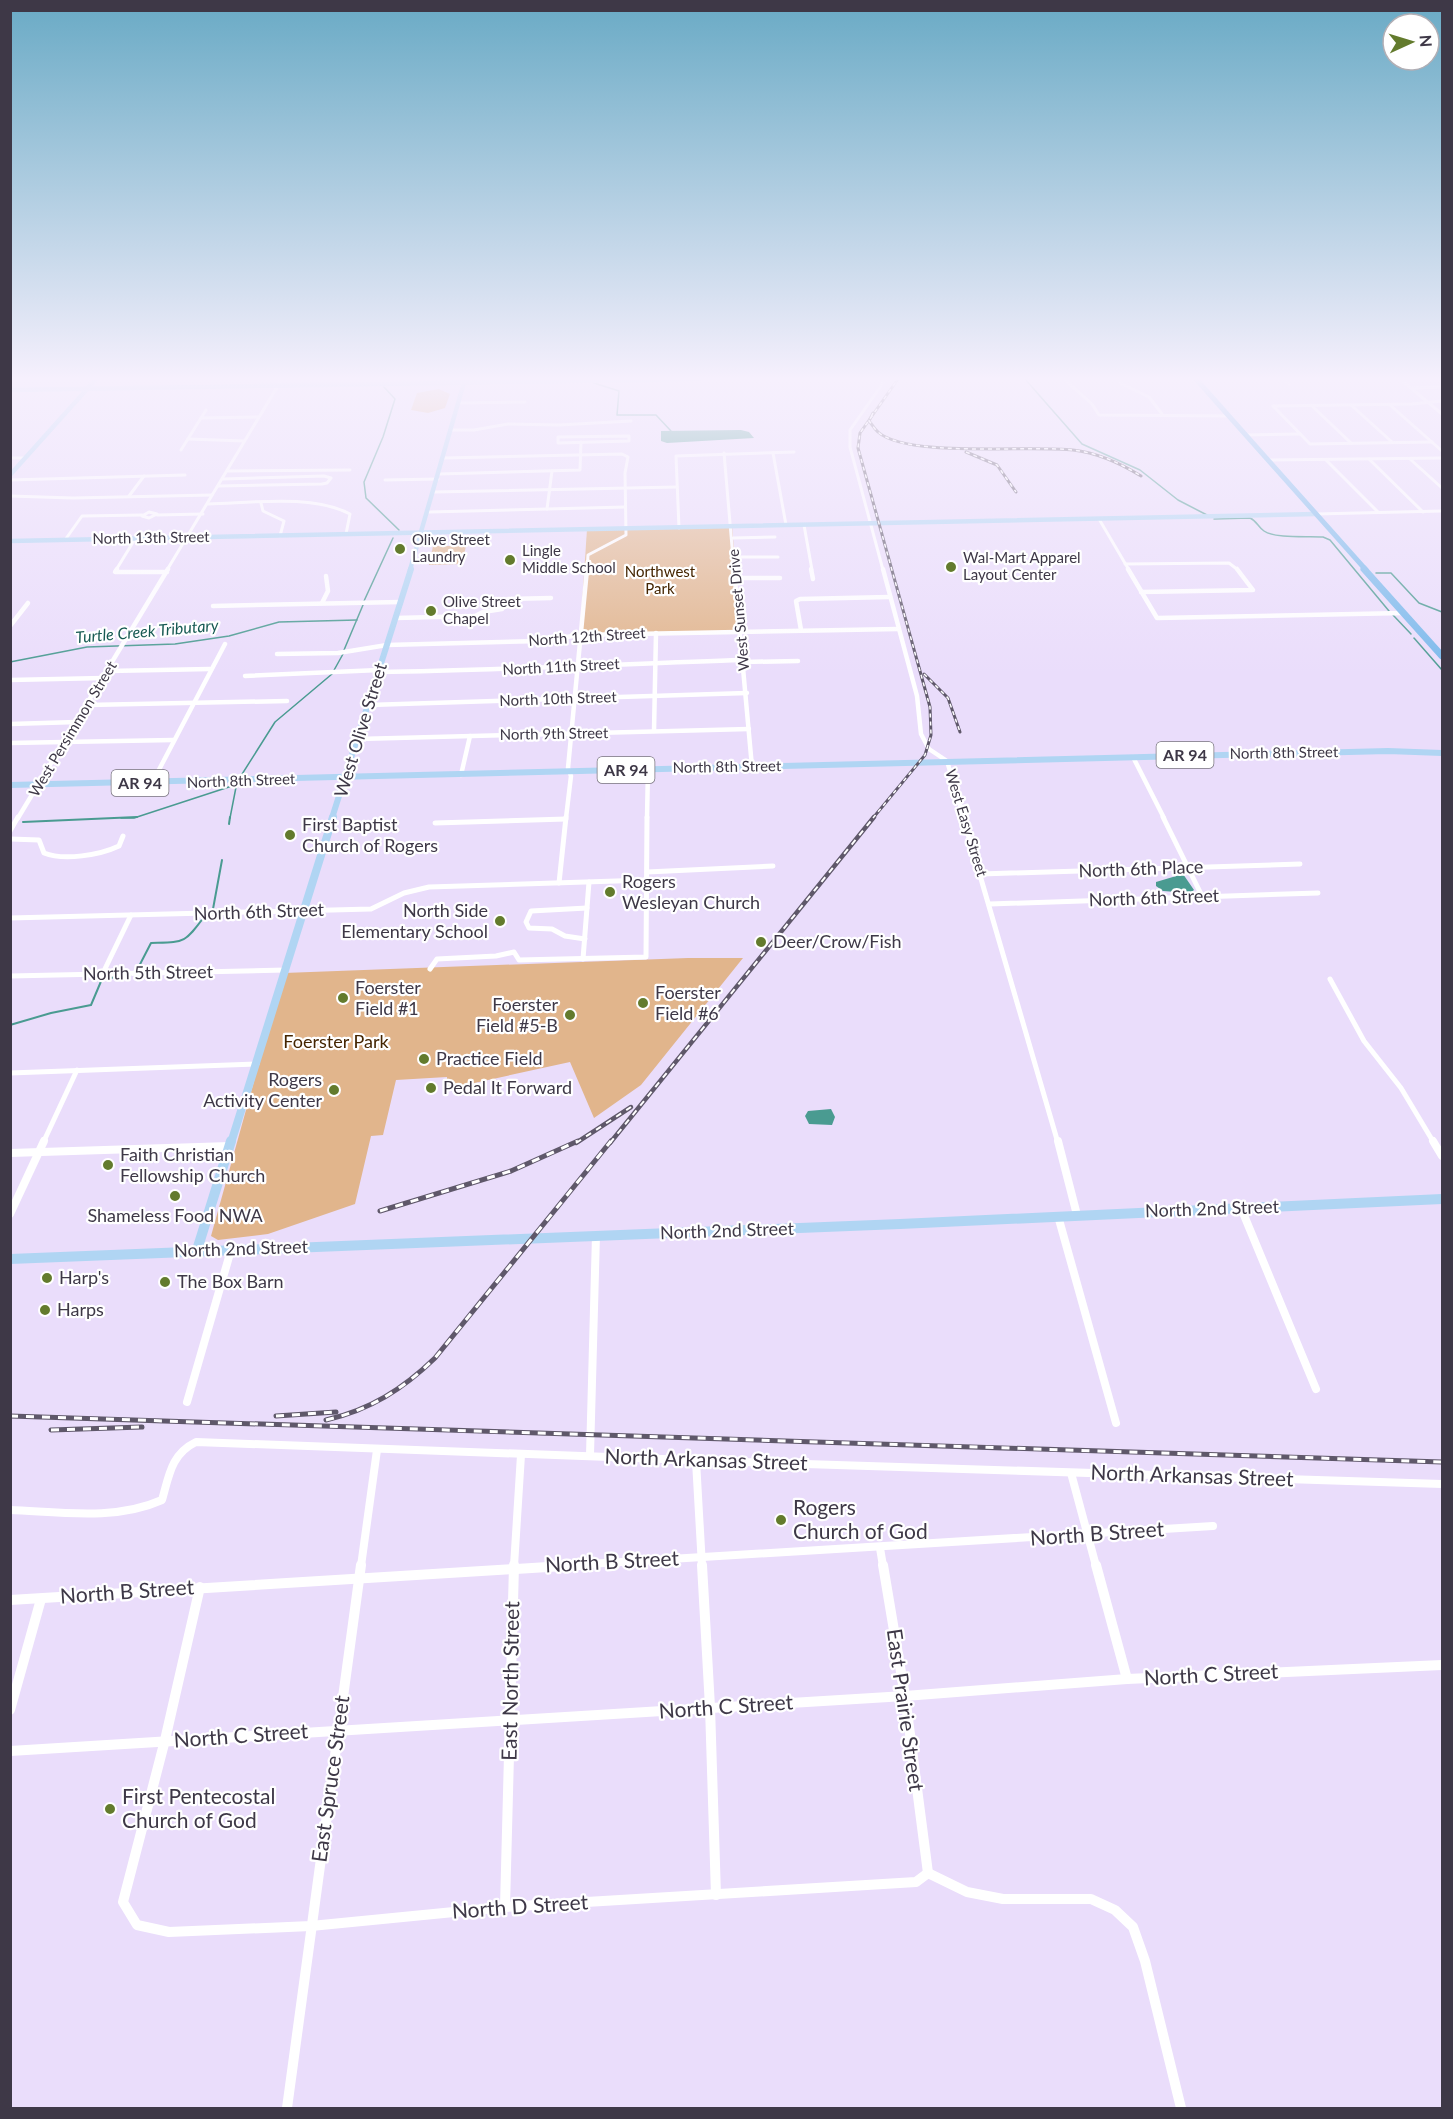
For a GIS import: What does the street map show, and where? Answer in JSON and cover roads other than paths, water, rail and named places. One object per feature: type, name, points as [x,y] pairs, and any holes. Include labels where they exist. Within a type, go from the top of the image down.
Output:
[{"type":"highway","points":[[1284,478],[1443,656]]},
{"type":"main road","name":"West Olive Street","points":[[197,1251],[347,778],[438,478]]},
{"type":"main road","name":"North 13th Street","points":[[10,541],[1316,514]]},
{"type":"main road","name":"North 8th Street","points":[[10,785],[1388,751],[1443,753]]},
{"type":"main road","name":"North 2nd Street","points":[[10,1259],[1443,1199]]},
{"type":"street","points":[[10,480],[81,478]]},
{"type":"street","points":[[129,496],[143,478]]},
{"type":"street","points":[[223,479],[260,478]]},
{"type":"street","points":[[218,486],[322,484],[327,483],[331,478]]},
{"type":"street","points":[[385,480],[414,478]]},
{"type":"street","points":[[548,509],[551,478]]},
{"type":"street","points":[[559,883],[571,776],[568,772],[570,734],[588,555],[623,538],[626,528],[627,478]]},
{"type":"street","points":[[677,478],[679,528]]},
{"type":"street","name":"West Sunset Drive","points":[[727,478],[752,766]]},
{"type":"street","points":[[777,478],[786,525]]},
{"type":"street","name":"West Easy Street","points":[[859,478],[917,696],[920,737],[936,756],[947,761],[990,904],[1077,1215]]},
{"type":"street","points":[[1344,478],[1378,512]]},
{"type":"street","points":[[1388,478],[1423,512]]},
{"type":"street","points":[[1432,478],[1443,488]]},
{"type":"street","name":"West Persimmon Street","points":[[10,831],[223,479]]},
{"type":"street","points":[[434,492],[677,487]]},
{"type":"street","points":[[10,496],[212,495]]},
{"type":"street","points":[[208,504],[317,502],[337,507],[350,514],[346,534]]},
{"type":"street","points":[[261,503],[263,511],[284,521],[280,536]]},
{"type":"street","points":[[429,512],[625,507]]},
{"type":"street","name":"North 13th Street","points":[[1316,514],[1443,511]]},
{"type":"street","points":[[65,540],[82,516],[142,515],[149,518],[157,515],[202,514]]},
{"type":"street","points":[[1099,519],[1157,618],[1403,612]]},
{"type":"street","points":[[804,525],[813,579]]},
{"type":"street","points":[[733,538],[774,537]]},
{"type":"street","points":[[135,538],[114,570],[118,573],[167,572]]},
{"type":"street","points":[[734,557],[778,557]]},
{"type":"street","points":[[1125,564],[1229,563],[1253,590],[1142,592]]},
{"type":"street","points":[[322,603],[328,591],[326,576]]},
{"type":"street","points":[[736,578],[780,578]]},
{"type":"street","points":[[801,630],[796,601],[800,598],[889,597]]},
{"type":"street","points":[[396,618],[475,616],[502,609],[508,599],[551,598]]},
{"type":"street","points":[[213,606],[400,602]]},
{"type":"street","points":[[10,626],[28,603]]},
{"type":"street","name":"North 12th Street","points":[[278,654],[338,653],[387,645],[540,641],[580,635],[898,629]]},
{"type":"street","points":[[654,731],[656,633]]},
{"type":"street","points":[[152,783],[225,644]]},
{"type":"street","name":"North 11th Street","points":[[245,676],[379,671],[539,669],[578,665],[798,661]]},
{"type":"street","points":[[108,671],[210,669]]},
{"type":"street","points":[[10,680],[104,678]]},
{"type":"street","name":"North 10th Street","points":[[369,705],[747,693]]},
{"type":"street","points":[[88,705],[287,701]]},
{"type":"street","points":[[10,724],[77,722]]},
{"type":"street","name":"North 9th Street","points":[[358,739],[749,729]]},
{"type":"street","points":[[461,775],[470,736]]},
{"type":"street","points":[[10,743],[173,740]]},
{"type":"street","points":[[1133,757],[1202,896]]},
{"type":"street","points":[[430,969],[437,959],[496,956],[514,952],[519,960],[646,957],[648,769]]},
{"type":"street","points":[[435,823],[566,819]]},
{"type":"street","points":[[10,839],[39,840],[44,853],[52,856],[103,854],[119,846],[123,836]]},
{"type":"street","name":"North 6th Place","points":[[981,874],[1300,864]]},
{"type":"street","points":[[647,872],[773,866]]},
{"type":"street","name":"North 6th Street","points":[[10,918],[371,909],[417,888],[647,880]]},
{"type":"street","points":[[583,959],[589,882]]},
{"type":"street","name":"North 6th Street","points":[[990,904],[1318,893]]},
{"type":"street","points":[[585,939],[565,936],[552,928],[529,928],[526,922],[531,911],[537,909],[587,908]]},
{"type":"street","points":[[102,975],[131,915]]},
{"type":"street","name":"North 5th Street","points":[[10,976],[285,970]]},
{"type":"street","points":[[1330,979],[1364,1041],[1401,1088],[1443,1156]]},
{"type":"street","points":[[10,1073],[257,1064]]},
{"type":"street","points":[[10,1214],[77,1071]]},
{"type":"street","points":[[10,1153],[230,1146]]},
{"type":"street","points":[[1242,1208],[1316,1389]]},
{"type":"street","points":[[1058,1216],[1116,1423]]},
{"type":"street","points":[[590,1455],[596,1235]]},
{"type":"street","points":[[187,1402],[231,1249]]},
{"type":"street","name":"North Arkansas Street","points":[[10,1510],[129,1513],[149,1508],[162,1500],[176,1454],[185,1446],[196,1442],[522,1455],[590,1455],[696,1461],[1443,1484]]},
{"type":"street","name":"East Spruce Street","points":[[287,2109],[310,1926],[377,1450]]},
{"type":"street","name":"East North Street","points":[[506,1907],[514,1567],[522,1455]]},
{"type":"street","points":[[696,1461],[710,1707],[716,1895]]},
{"type":"street","points":[[1071,1473],[1127,1679]]},
{"type":"street","name":"North B Street","points":[[10,1600],[514,1567],[880,1548],[1213,1526]]},
{"type":"street","name":"East Prairie Street","points":[[880,1548],[905,1696],[928,1873]]},
{"type":"street","points":[[165,1740],[200,1587]]},
{"type":"street","points":[[10,1710],[41,1599]]},
{"type":"street","name":"North C Street","points":[[10,1751],[905,1696],[1127,1679],[1443,1665]]},
{"type":"street","name":"North D Street","points":[[165,1740],[123,1902],[137,1925],[169,1932],[310,1926],[506,1907],[916,1882],[928,1873]]},
{"type":"street","points":[[928,1873],[967,1892],[1004,1899],[1091,1899],[1115,1910],[1133,1927],[1145,1961],[1181,2109]]},
{"type":"waterway","points":[[366,478],[366,498],[399,530]]},
{"type":"waterway","name":"Turtle Creek Tributary","points":[[1150,478],[1178,500],[1207,515]]},
{"type":"waterway","name":"Turtle Creek Tributary","points":[[1214,519],[1250,518],[1269,534],[1323,537],[1330,540],[1389,611]]},
{"type":"waterway","points":[[364,601],[393,538]]},
{"type":"waterway","name":"Turtle Creek Tributary","points":[[1376,573],[1391,573],[1419,603],[1442,612]]},
{"type":"waterway","points":[[357,620],[363,605]]},
{"type":"waterway","name":"Turtle Creek Tributary","points":[[1393,615],[1411,634]]},
{"type":"waterway","name":"Turtle Creek Tributary","points":[[10,662],[87,647],[175,644],[229,636],[279,622],[357,620]]},
{"type":"waterway","points":[[344,650],[357,620]]},
{"type":"waterway","name":"Turtle Creek Tributary","points":[[1414,638],[1442,670]]},
{"type":"waterway","points":[[333,672],[343,654]]},
{"type":"waterway","points":[[239,779],[275,722],[332,674]]},
{"type":"waterway","points":[[230,818],[237,782]]},
{"type":"waterway","points":[[121,818],[134,818],[235,785]]},
{"type":"waterway","points":[[23,822],[137,817]]},
{"type":"waterway","points":[[229,824],[230,817]]},
{"type":"waterway","points":[[213,909],[222,860]]},
{"type":"waterway","points":[[136,972],[151,943],[182,940],[204,917]]},
{"type":"waterway","points":[[10,1025],[51,1013],[91,1005],[102,979],[131,975]]},
{"type":"railway","points":[[866,478],[930,707],[931,735],[925,755],[873,818]]},
{"type":"railway","points":[[1006,478],[1016,492]]},
{"type":"railway","points":[[924,674],[948,698],[960,732]]},
{"type":"railway","points":[[610,1143],[874,817]]},
{"type":"railway","points":[[576,1143],[631,1107]]},
{"type":"railway","points":[[380,1211],[511,1171],[578,1141]]},
{"type":"railway","points":[[326,1420],[342,1416],[385,1397],[435,1358],[611,1141]]},
{"type":"railway","points":[[276,1416],[336,1412]]},
{"type":"railway","points":[[10,1416],[1442,1462]]},
{"type":"railway","points":[[51,1430],[142,1427]]},
{"type":"place","name":"Olive Street Laundry","points":[[400,549]]},
{"type":"place","name":"Lingle Middle School","points":[[510,560]]},
{"type":"place","name":"Wal-Mart Apparel Layout Center","points":[[951,567]]},
{"type":"place","name":"Olive Street Chapel","points":[[431,611]]},
{"type":"place","name":"First Baptist Church of Rogers","points":[[290,835]]},
{"type":"place","name":"Rogers Wesleyan Church","points":[[610,892]]},
{"type":"place","name":"North Side Elementary School","points":[[500,921]]},
{"type":"place","name":"Deer/Crow/Fish","points":[[761,942]]},
{"type":"place","name":"Foerster Field #1","points":[[343,998]]},
{"type":"place","name":"Foerster Field #6","points":[[643,1003]]},
{"type":"place","name":"Foerster Field #5-B","points":[[570,1015]]},
{"type":"place","name":"Practice Field","points":[[424,1059]]},
{"type":"place","name":"Pedal It Forward","points":[[431,1088]]},
{"type":"place","name":"Rogers Activity Center","points":[[334,1090]]},
{"type":"place","name":"Faith Christian Fellowship Church","points":[[108,1165]]},
{"type":"place","name":"Shameless Food NWA","points":[[175,1196]]},
{"type":"place","name":"Harp's","points":[[47,1278]]},
{"type":"place","name":"The Box Barn","points":[[165,1282]]},
{"type":"place","name":"Harps","points":[[45,1310]]},
{"type":"place","name":"Rogers Church of God","points":[[781,1520]]},
{"type":"place","name":"First Pentecostal Church of God","points":[[110,1809]]},
{"type":"park label","name":"Northwest Park","points":[[660,580]]},
{"type":"park label","name":"Foerster Park","points":[[336,1042]]}]
